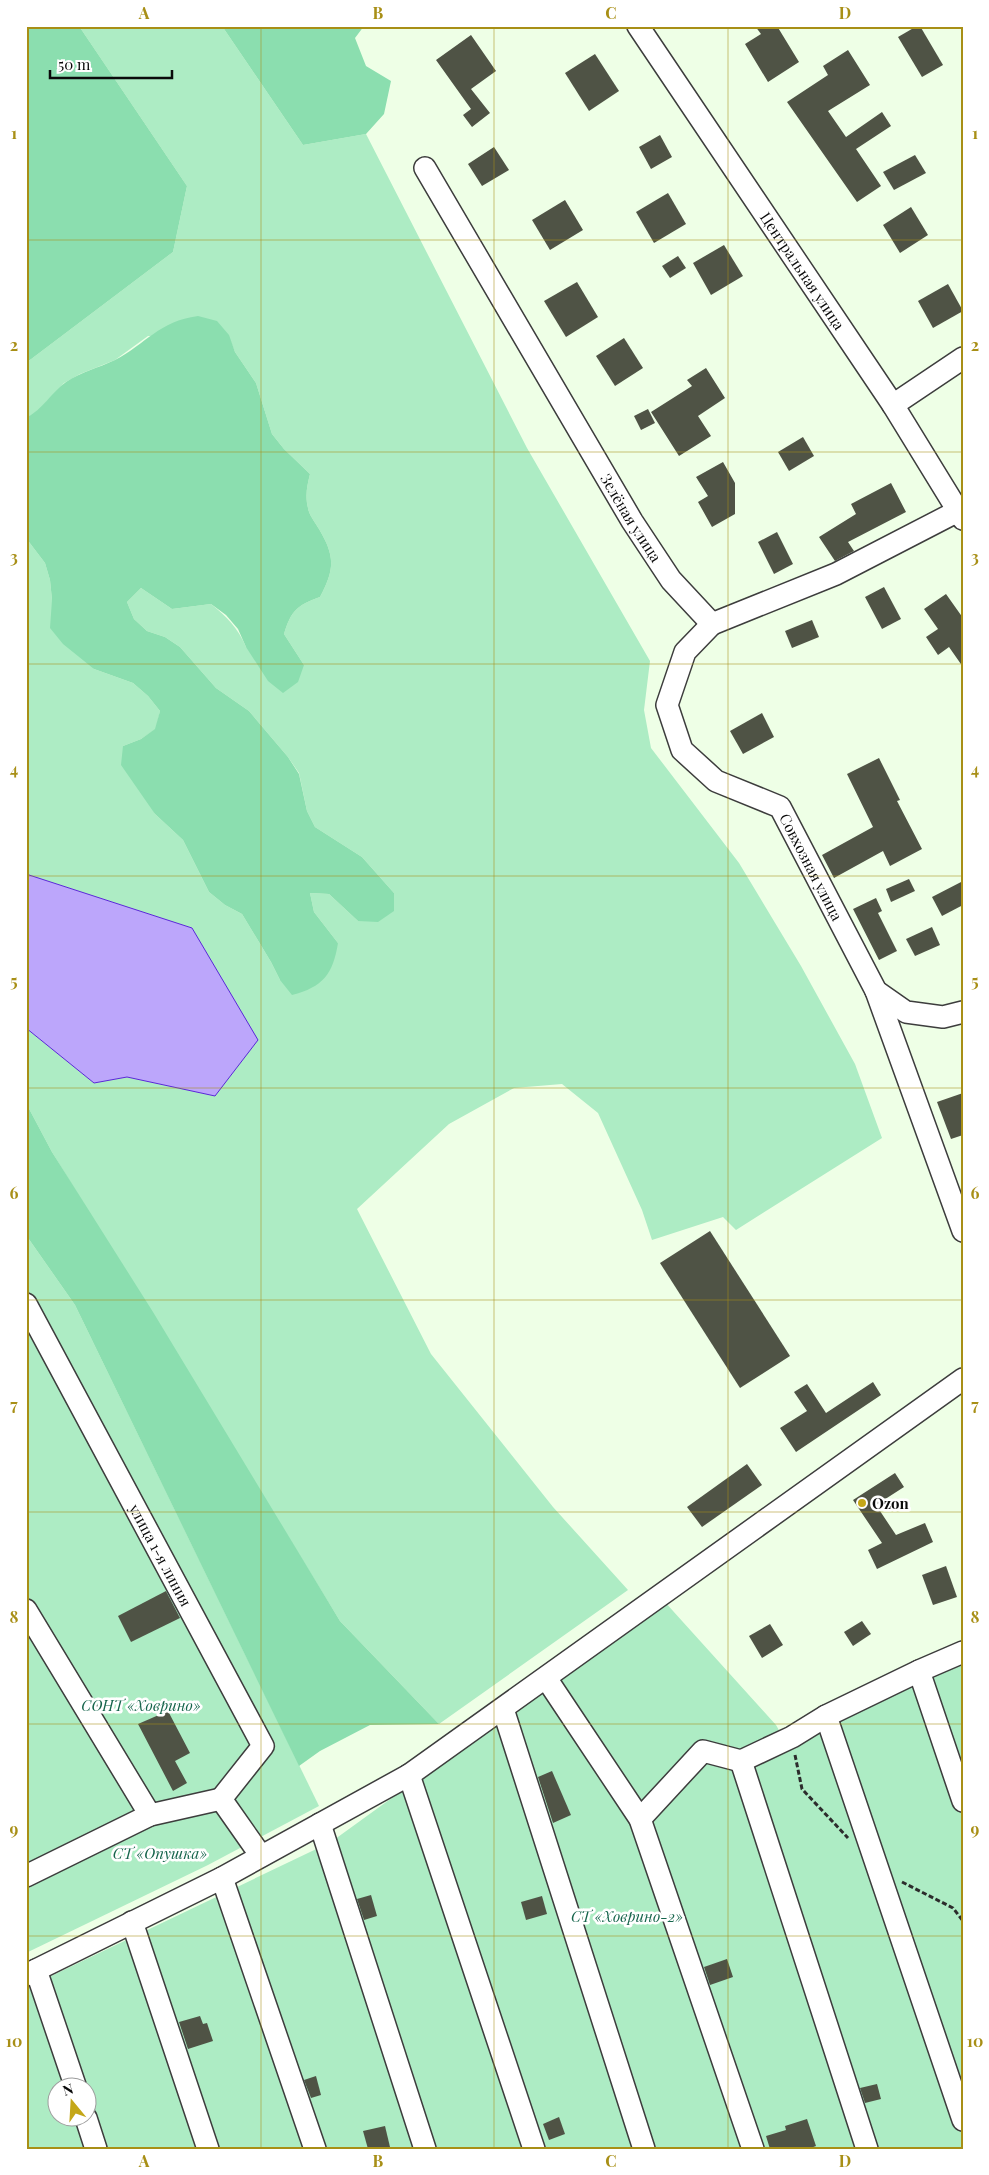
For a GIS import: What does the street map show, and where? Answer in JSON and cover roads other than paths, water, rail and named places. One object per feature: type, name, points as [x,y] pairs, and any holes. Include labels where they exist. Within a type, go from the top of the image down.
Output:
[{"type":"street","name":"Центральная улица","points":[[638,26],[893,405],[960,515]]},
{"type":"street","name":"Зелёная улица","points":[[425,168],[632,521],[671,580],[712,624]]},
{"type":"street","points":[[893,405],[963,358]]},
{"type":"street","points":[[712,624],[836,574],[960,515]]},
{"type":"street","name":"Совхозная улица","points":[[712,624],[685,652],[667,705],[682,750],[716,781],[780,807],[876,992],[906,1012],[943,1017],[963,1012]]},
{"type":"street","points":[[876,992],[963,1231]]},
{"type":"street","name":"улица 1-я линия","points":[[26,1304],[32,1326],[263,1746],[221,1799]]},
{"type":"street","points":[[72,2078],[31,1972],[222,1878],[409,1775],[963,1380]]},
{"type":"street","points":[[26,1610],[150,1816]]},
{"type":"street","points":[[640,1820],[703,1752],[741,1762],[792,1737],[826,1716],[963,1652]]},
{"type":"street","points":[[919,1671],[963,1801]]},
{"type":"street","points":[[546,1678],[640,1820],[753,2149]]},
{"type":"street","points":[[503,1709],[644,2149]]},
{"type":"street","points":[[826,1716],[963,2120]]},
{"type":"street","points":[[741,1762],[867,2149]]},
{"type":"street","points":[[409,1775],[534,2149]]},
{"type":"street","points":[[26,1876],[150,1816],[221,1799],[262,1856]]},
{"type":"street","points":[[320,1824],[425,2149]]},
{"type":"street","points":[[222,1878],[315,2149]]},
{"type":"street","points":[[132,1922],[208,2149]]},
{"type":"street","points":[[89,2128],[96,2149]]},
{"type":"place","name":"Ozon","points":[[862,1503]]},
{"type":"park label","name":"СОНТ «Ховрино»","points":[[141,1705]]},
{"type":"park label","name":"СТ «Опушка»","points":[[160,1853]]},
{"type":"park label","name":"СТ «Ховрино-2»","points":[[627,1916]]}]
